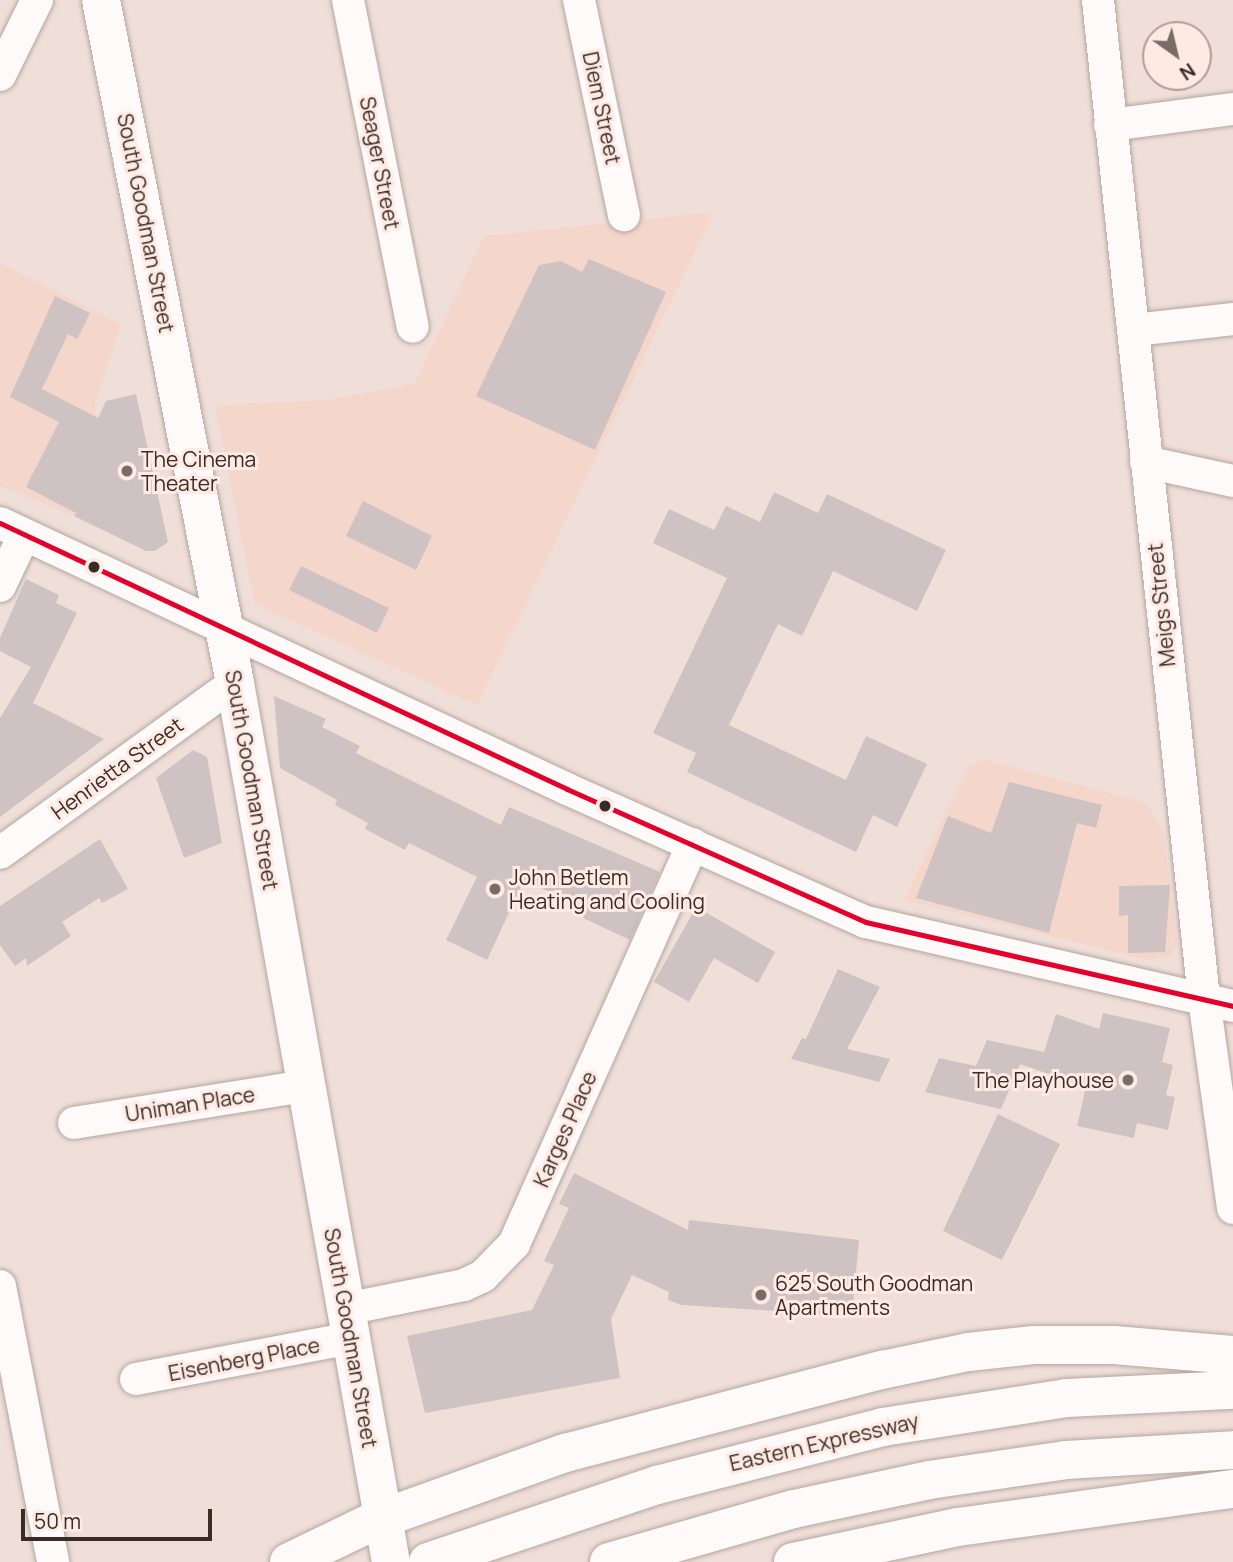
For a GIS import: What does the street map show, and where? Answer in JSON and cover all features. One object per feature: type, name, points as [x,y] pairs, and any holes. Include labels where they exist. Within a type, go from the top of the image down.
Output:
[{"type":"main road","name":"South Goodman Street","points":[[101,0],[235,683],[387,1538]]},
{"type":"main road","points":[[289,1562],[387,1538],[643,1430],[827,1382],[968,1352],[1084,1344],[1233,1356]]},
{"type":"main road","name":"Eastern Expressway","points":[[428,1562],[657,1485],[872,1429],[1067,1398],[1233,1390]]},
{"type":"main road","points":[[609,1562],[794,1509],[941,1478],[1066,1460],[1233,1450]]},
{"type":"main road","points":[[793,1562],[958,1527],[1233,1489]]},
{"type":"street","points":[[0,75],[37,0]]},
{"type":"street","name":"Seager Street","points":[[348,0],[413,327]]},
{"type":"street","name":"Diem Street","points":[[579,0],[624,215]]},
{"type":"street","name":"Meigs Street","points":[[1098,0],[1146,462],[1219,1002],[1233,1208]]},
{"type":"street","points":[[1110,125],[1233,109]]},
{"type":"street","points":[[1134,330],[1233,319]]},
{"type":"street","points":[[1146,462],[1233,481]]},
{"type":"street","points":[[0,586],[12,529],[866,922],[1219,1002]]},
{"type":"street","name":"Henrietta Street","points":[[0,853],[235,683]]},
{"type":"street","name":"Karges Place","points":[[349,1323],[483,1276],[506,1254],[693,844]]},
{"type":"street","name":"Uniman Place","points":[[74,1123],[306,1086]]},
{"type":"street","points":[[0,1286],[53,1562]]},
{"type":"street","name":"Eisenberg Place","points":[[136,1379],[349,1323]]},
{"type":"shaded area","points":[[714,212],[477,705],[255,604],[215,405],[328,400],[415,383],[484,236]]},
{"type":"shaded area","points":[[0,263],[121,325],[95,404],[102,459],[74,516],[0,486]]},
{"type":"shaded area","points":[[986,760],[1147,803],[1164,834],[1177,945],[1170,956],[1149,960],[904,900],[968,767]]},
{"type":"building","points":[[589,259],[666,292],[595,450],[476,396],[539,265],[561,261],[582,272]]},
{"type":"building","points":[[55,296],[90,313],[77,339],[68,334],[42,389],[98,418],[106,401],[136,394],[168,542],[155,551],[146,551],[74,516],[76,513],[26,487],[59,422],[10,397]]},
{"type":"building","points":[[774,492],[818,513],[827,494],[946,550],[917,611],[833,571],[802,636],[778,624],[729,725],[846,780],[866,736],[927,764],[897,827],[873,815],[856,852],[687,772],[696,753],[653,733],[727,578],[653,543],[669,509],[714,530],[726,506],[760,522]]},
{"type":"building","points":[[363,501],[432,536],[416,570],[346,536]]},
{"type":"building","points":[[301,566],[389,608],[377,633],[289,590]]},
{"type":"building","points":[[26,579],[59,595],[56,603],[77,613],[33,703],[104,739],[0,817],[0,718],[31,667],[0,651],[0,638]]},
{"type":"building","points":[[274,696],[326,719],[322,727],[360,746],[356,753],[501,825],[509,807],[660,872],[630,940],[583,918],[587,909],[524,880],[487,960],[446,940],[477,877],[409,843],[405,850],[365,829],[368,823],[335,805],[337,800],[280,768]]},
{"type":"building","points":[[193,750],[207,757],[222,843],[184,858],[156,778]]},
{"type":"building","points":[[1009,782],[1102,805],[1096,828],[1077,823],[1049,933],[916,898],[948,816],[991,833]]},
{"type":"building","points":[[100,839],[128,889],[102,903],[99,898],[62,922],[71,936],[27,966],[26,958],[15,966],[0,945],[0,906]]},
{"type":"building","points":[[1170,885],[1165,952],[1128,953],[1128,915],[1119,916],[1119,886]]},
{"type":"building","points":[[696,907],[775,952],[758,983],[714,958],[689,1002],[654,982]]},
{"type":"building","points":[[838,969],[880,987],[847,1049],[890,1059],[879,1082],[791,1059],[802,1038],[806,1039]]},
{"type":"building","points":[[1103,1013],[1170,1028],[1162,1062],[1173,1065],[1166,1095],[1175,1097],[1168,1130],[1137,1123],[1134,1138],[1077,1126],[1086,1087],[1020,1064],[1001,1109],[925,1092],[939,1058],[976,1066],[987,1040],[1044,1052],[1056,1014],[1099,1029]]},
{"type":"building","points":[[998,1114],[1060,1144],[1002,1260],[943,1231]]},
{"type":"building","name":"625 South Goodman Apartments","points":[[574,1173],[688,1230],[689,1220],[859,1240],[852,1316],[681,1305],[668,1300],[669,1292],[632,1275],[611,1319],[620,1378],[425,1413],[407,1336],[532,1310],[554,1265],[544,1261],[569,1208],[559,1204]]},
{"type":"transit line","points":[[0,523],[567,789],[866,922],[1233,1006]]},
{"type":"place","name":"The Cinema Theater","points":[[127,471]]},
{"type":"place","name":"John Betlem Heating and Cooling","points":[[495,889]]},
{"type":"place","name":"The Playhouse","points":[[1128,1080]]},
{"type":"place","name":"625 South Goodman Apartments","points":[[761,1295]]}]
